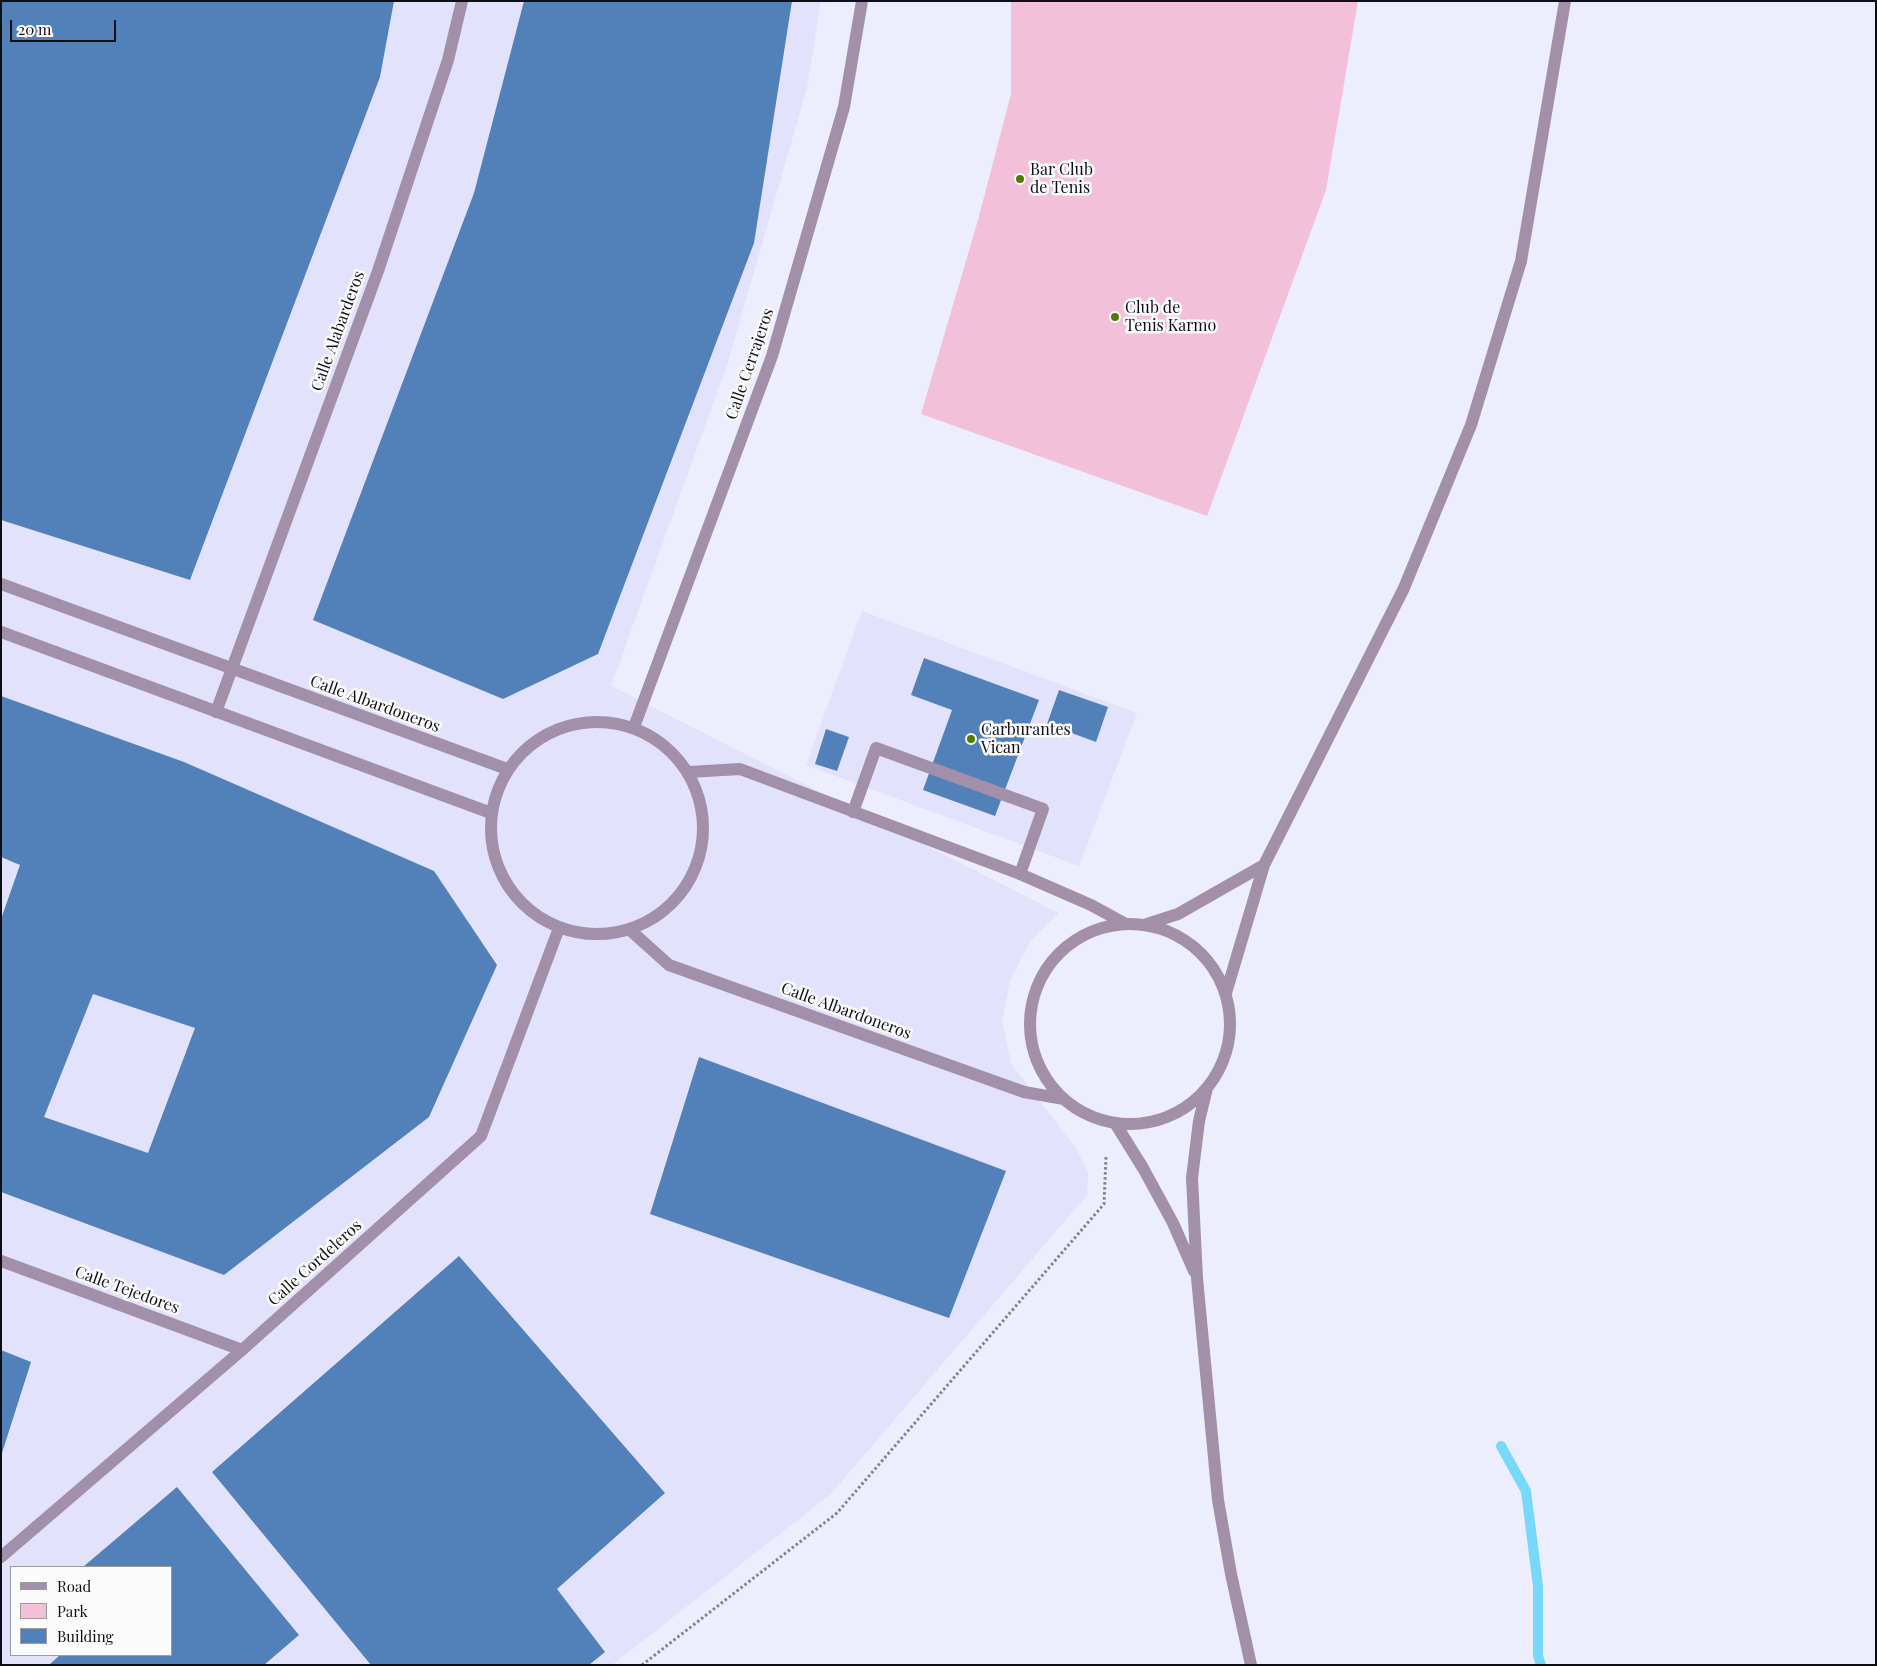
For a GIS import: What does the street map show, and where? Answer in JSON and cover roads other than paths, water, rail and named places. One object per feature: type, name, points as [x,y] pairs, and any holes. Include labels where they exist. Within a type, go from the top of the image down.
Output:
[{"type":"street","name":"Calle Alabarderos","points":[[231,668],[378,271],[448,60],[462,1]]},
{"type":"street","name":"Calle Cerrajeros","points":[[634,727],[772,356],[844,107],[862,1]]},
{"type":"street","points":[[1226,993],[1264,865],[1404,588],[1471,426],[1521,261],[1565,1]]},
{"type":"street","name":"Calle Albardoneros","points":[[1,584],[507,770]]},
{"type":"street","points":[[1,632],[491,813]]},
{"type":"street","points":[[216,712],[231,668]]},
{"type":"street","points":[[599,720],[634,727],[665,745],[688,772],[701,802],[704,834],[698,866],[682,894],[659,916],[630,930],[606,935],[582,934],[559,928],[528,910],[505,883],[492,849],[491,813],[496,790],[507,770],[531,743],[563,726],[599,720]]},
{"type":"street","points":[[853,812],[876,748],[1043,809],[1020,874]]},
{"type":"street","points":[[688,772],[740,768],[1020,874],[1091,905],[1124,923]]},
{"type":"street","points":[[1147,924],[1178,914],[1264,865]]},
{"type":"street","points":[[1124,923],[1147,924],[1173,933],[1196,948],[1214,969],[1226,993],[1230,1027],[1224,1059],[1207,1088],[1189,1106],[1166,1118],[1141,1124],[1111,1122],[1084,1113],[1064,1100],[1042,1073],[1031,1041],[1030,1007],[1041,975],[1062,948],[1091,930],[1124,923]]},
{"type":"street","name":"Calle Cordeleros","points":[[1,1558],[242,1350],[481,1136],[559,928]]},
{"type":"street","name":"Calle Albardoneros","points":[[630,930],[669,965],[1024,1092],[1064,1100]]},
{"type":"street","points":[[1207,1088],[1199,1121],[1192,1178],[1196,1278],[1218,1500],[1230,1574],[1252,1665]]},
{"type":"street","points":[[1111,1122],[1143,1168],[1172,1223],[1196,1278]]},
{"type":"street","name":"Calle Tejedores","points":[[1,1261],[242,1350]]},
{"type":"waterway","points":[[1501,1446],[1526,1491],[1538,1586],[1538,1656],[1541,1665]]},
{"type":"place","name":"Bar Club de Tenis","points":[[1020,179]]},
{"type":"place","name":"Club de Tenis Karmo","points":[[1115,317]]},
{"type":"place","name":"Carburantes Vican","points":[[971,739]]}]
